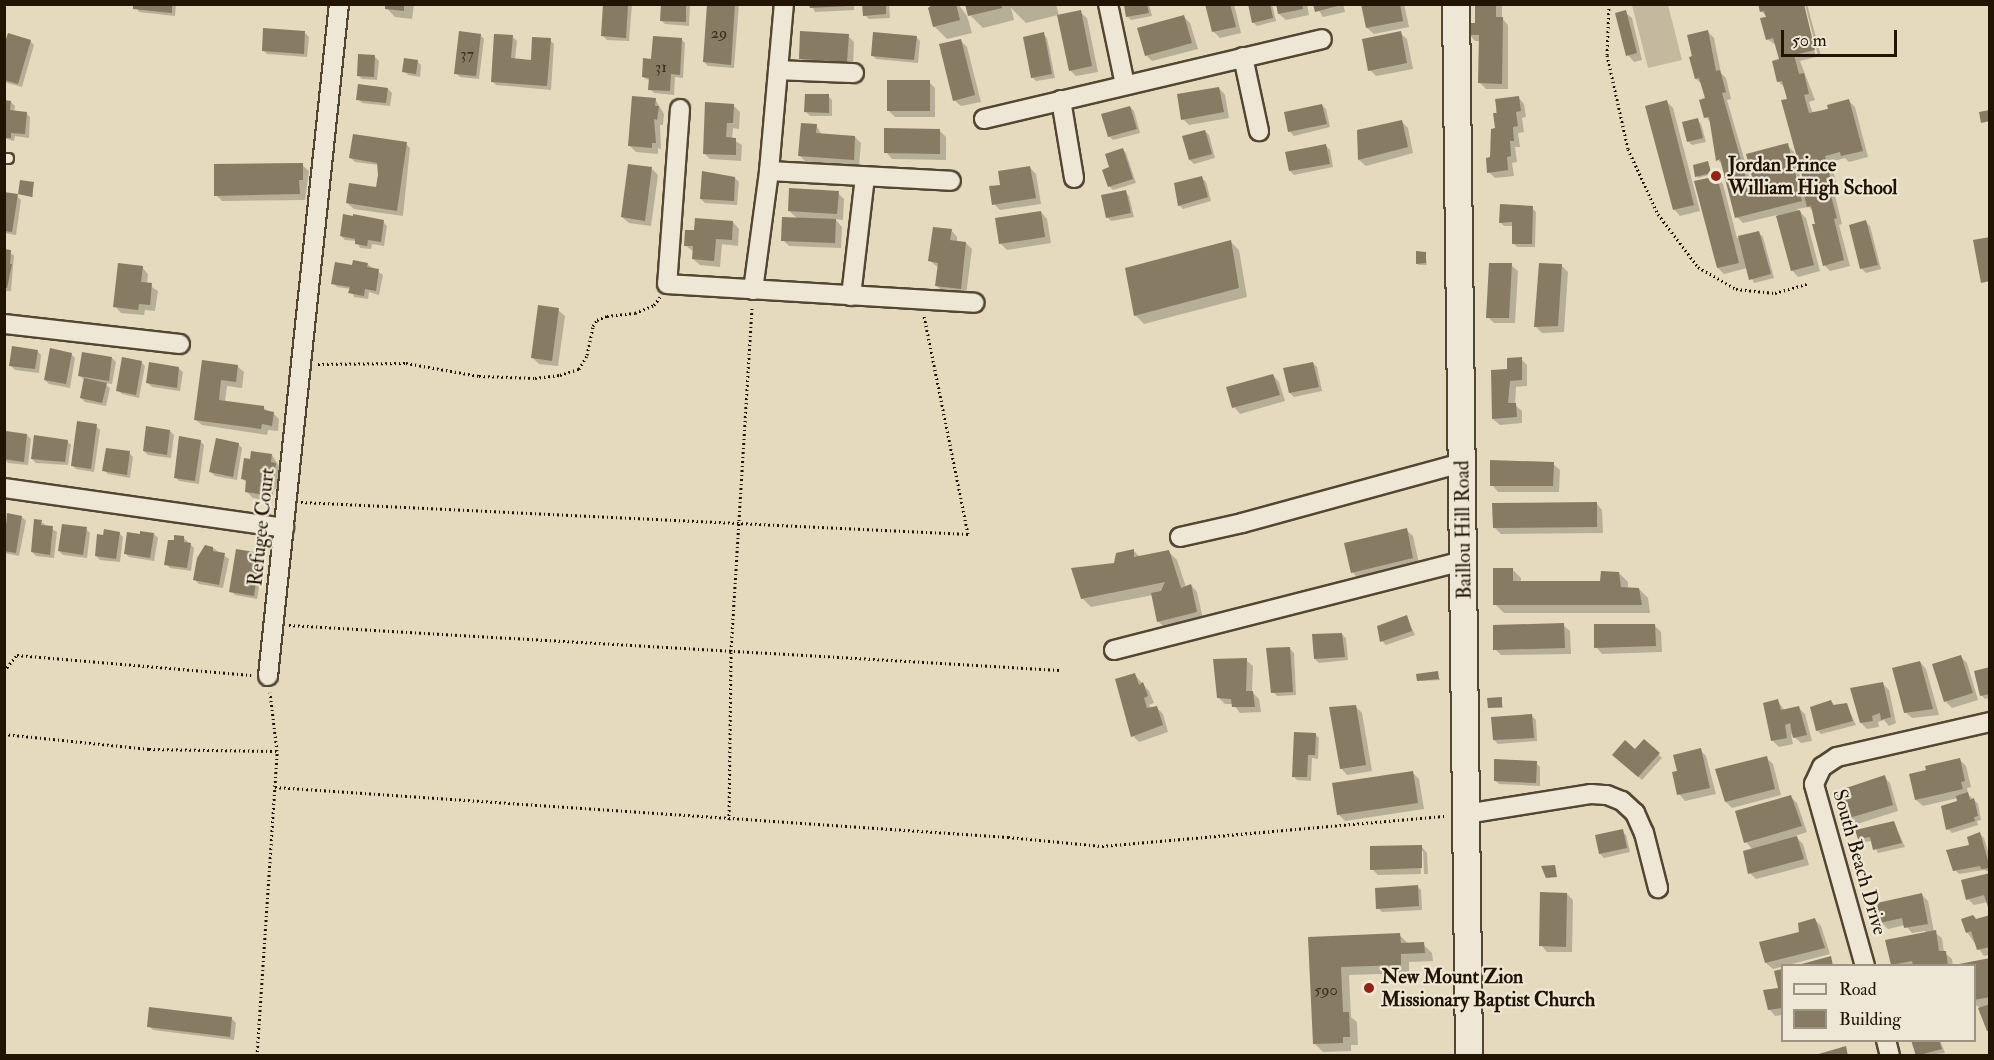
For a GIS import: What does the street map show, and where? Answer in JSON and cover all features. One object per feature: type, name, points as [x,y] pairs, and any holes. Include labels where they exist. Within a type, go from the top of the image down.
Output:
[{"type":"main road","name":"Baillou Hill Road","points":[[1456,4],[1469,1056]]},
{"type":"street","name":"Refugee Court","points":[[268,676],[339,4]]},
{"type":"street","points":[[753,290],[769,171],[784,4]]},
{"type":"street","points":[[1108,4],[1125,85]]},
{"type":"street","points":[[984,118],[1322,39]]},
{"type":"street","points":[[1243,57],[1259,130]]},
{"type":"street","points":[[778,70],[854,73]]},
{"type":"street","points":[[1061,100],[1074,178]]},
{"type":"street","points":[[680,109],[667,284],[974,303]]},
{"type":"street","points":[[769,171],[951,181]]},
{"type":"street","points":[[851,296],[865,177]]},
{"type":"street","points":[[4,324],[180,344]]},
{"type":"street","points":[[1180,537],[1242,523],[1462,463]]},
{"type":"street","points":[[4,488],[284,528]]},
{"type":"street","points":[[1114,650],[1464,561]]},
{"type":"street","name":"South Beach Drive","points":[[1864,964],[1814,784],[1822,767],[1837,757],[1989,722]]},
{"type":"street","points":[[1466,814],[1591,794],[1607,795],[1622,801],[1635,813],[1644,833],[1658,888]]},
{"type":"path","points":[[1610,4],[1607,55],[1628,149],[1658,214],[1698,267],[1736,289],[1775,293],[1807,284]]},
{"type":"path","points":[[301,364],[406,363],[479,376],[535,378],[574,372],[587,355],[593,326],[597,320],[634,312],[654,304],[667,284]]},
{"type":"path","points":[[729,820],[731,651],[753,290]]},
{"type":"path","points":[[287,502],[968,534],[921,300]]},
{"type":"path","points":[[274,624],[1060,670]]},
{"type":"path","points":[[4,671],[17,655],[268,676],[277,751],[257,1056]]},
{"type":"path","points":[[4,734],[149,748],[277,751]]},
{"type":"path","points":[[275,787],[729,820],[1008,837],[1102,846],[1466,814]]},
{"type":"shaded area","points":[[1632,5],[1668,5],[1682,60],[1648,68]]},
{"type":"building","points":[[385,4],[404,4],[404,11],[385,9]]},
{"type":"building","points":[[603,4],[628,4],[626,38],[601,36]]},
{"type":"building","points":[[661,4],[686,4],[686,22],[660,21]]},
{"type":"building","points":[[707,4],[735,4],[731,65],[703,62]]},
{"type":"building","points":[[809,4],[848,4],[848,6],[810,8]]},
{"type":"building","points":[[862,4],[886,4],[886,14],[863,16]]},
{"type":"building","points":[[933,4],[956,4],[960,20],[933,27],[928,8]]},
{"type":"building","points":[[965,4],[1001,4],[1002,8],[968,16]]},
{"type":"building","points":[[1205,4],[1230,4],[1236,27],[1212,32]]},
{"type":"building","points":[[1248,4],[1270,4],[1273,18],[1252,23]]},
{"type":"building","points":[[1276,4],[1302,4],[1303,9],[1278,14]]},
{"type":"building","points":[[1313,4],[1341,4],[1341,5],[1315,12]]},
{"type":"building","points":[[1361,4],[1400,4],[1403,21],[1366,28]]},
{"type":"building","points":[[1475,4],[1496,4],[1496,17],[1503,17],[1502,84],[1478,83],[1479,35],[1467,35],[1468,23],[1475,23]]},
{"type":"building","points":[[1758,4],[1804,4],[1815,50],[1794,55],[1799,74],[1804,73],[1809,94],[1804,95],[1809,113],[1828,109],[1827,105],[1849,99],[1863,151],[1841,156],[1840,152],[1825,156],[1830,177],[1826,178],[1837,218],[1834,219],[1844,260],[1823,266],[1812,224],[1815,224],[1811,206],[1807,207],[1801,183],[1804,183],[1781,100],[1787,99],[1782,81],[1777,82],[1772,61],[1779,59],[1773,38],[1766,40],[1760,18],[1766,17],[1764,11],[1760,12]]},
{"type":"building","points":[[133,5],[172,5],[172,13],[133,9]]},
{"type":"building","points":[[1124,5],[1147,5],[1149,13],[1126,17]]},
{"type":"building","points":[[1081,10],[1092,66],[1069,71],[1057,15]]},
{"type":"building","points":[[1626,10],[1637,53],[1626,56],[1615,13]]},
{"type":"building","points":[[1184,15],[1192,43],[1145,56],[1137,28]]},
{"type":"building","points":[[263,28],[305,31],[304,54],[262,51]]},
{"type":"building","points":[[1708,30],[1716,71],[1720,70],[1726,92],[1722,93],[1746,178],[1752,177],[1746,154],[1788,143],[1802,201],[1735,218],[1720,159],[1716,161],[1709,117],[1704,118],[1699,100],[1705,98],[1699,78],[1695,79],[1689,57],[1692,56],[1687,35]]},
{"type":"building","points":[[459,31],[481,34],[476,76],[454,74]]},
{"type":"building","points":[[800,31],[849,34],[847,62],[799,59]]},
{"type":"building","points":[[1401,31],[1407,63],[1368,71],[1362,39]]},
{"type":"building","points":[[873,32],[917,36],[914,60],[871,56]]},
{"type":"building","points":[[1044,32],[1052,74],[1031,78],[1023,37]]},
{"type":"building","points":[[8,33],[31,40],[18,84],[4,80],[4,45]]},
{"type":"building","points":[[494,34],[513,35],[511,58],[531,60],[532,37],[551,38],[547,86],[491,82]]},
{"type":"building","points":[[653,36],[682,38],[680,75],[671,74],[670,91],[648,90],[649,78],[642,77],[643,58],[651,59]]},
{"type":"building","points":[[961,39],[975,95],[953,101],[939,44]]},
{"type":"building","points":[[358,54],[375,55],[374,77],[357,76]]},
{"type":"building","points":[[404,58],[418,60],[416,74],[402,72]]},
{"type":"building","points":[[887,80],[930,80],[930,111],[887,111]]},
{"type":"building","points":[[358,84],[388,88],[386,103],[356,100]]},
{"type":"building","points":[[1219,87],[1224,112],[1181,120],[1177,94]]},
{"type":"building","points":[[805,94],[829,94],[829,113],[804,112]]},
{"type":"building","points":[[632,96],[656,98],[655,106],[659,106],[657,120],[654,119],[656,143],[652,143],[652,148],[628,146]]},
{"type":"building","points":[[1519,96],[1521,111],[1516,112],[1518,126],[1513,127],[1514,141],[1510,141],[1511,156],[1507,157],[1508,170],[1487,173],[1486,158],[1490,157],[1491,129],[1495,128],[1493,113],[1497,113],[1495,99]]},
{"type":"building","points":[[4,100],[11,101],[10,110],[27,112],[25,134],[11,133],[11,138],[4,138]]},
{"type":"building","points":[[1667,100],[1694,205],[1673,210],[1645,106]]},
{"type":"building","points":[[705,102],[734,104],[733,123],[727,123],[726,137],[736,138],[736,155],[703,154]]},
{"type":"building","points":[[1322,104],[1327,124],[1288,132],[1284,112]]},
{"type":"building","points":[[1130,106],[1137,129],[1108,137],[1101,114]]},
{"type":"building","points":[[1990,110],[1990,121],[1981,123],[1979,112]]},
{"type":"building","points":[[1698,118],[1703,138],[1687,142],[1682,122]]},
{"type":"building","points":[[1402,120],[1408,147],[1358,160],[1357,130]]},
{"type":"building","points":[[801,123],[817,124],[816,133],[855,136],[854,160],[798,156]]},
{"type":"building","points":[[884,128],[940,129],[940,154],[884,153]]},
{"type":"building","points":[[1205,130],[1212,154],[1189,160],[1182,136]]},
{"type":"building","points":[[353,134],[407,142],[397,211],[346,203],[349,183],[376,187],[378,175],[377,163],[349,158]]},
{"type":"building","points":[[1326,144],[1330,164],[1289,171],[1285,152]]},
{"type":"building","points":[[1123,148],[1133,179],[1108,187],[1102,170],[1109,167],[1105,154]]},
{"type":"building","points":[[1708,161],[1711,173],[1695,177],[1693,165]]},
{"type":"building","points":[[303,163],[303,180],[299,180],[300,194],[214,196],[214,164]]},
{"type":"building","points":[[628,164],[652,167],[645,221],[621,217]]},
{"type":"building","points":[[1030,166],[1036,198],[992,205],[989,186],[1000,185],[998,171]]},
{"type":"building","points":[[702,171],[735,177],[734,201],[700,199]]},
{"type":"building","points":[[1202,176],[1208,197],[1178,206],[1174,183]]},
{"type":"building","points":[[1717,176],[1739,263],[1717,268],[1694,181]]},
{"type":"building","points":[[20,180],[34,182],[32,197],[18,194]]},
{"type":"building","points":[[789,188],[839,191],[837,214],[788,211]]},
{"type":"building","points":[[1126,190],[1131,213],[1106,218],[1101,195]]},
{"type":"building","points":[[4,192],[18,194],[12,232],[4,231]]},
{"type":"building","points":[[1500,204],[1533,206],[1532,244],[1512,244],[1512,222],[1499,223]]},
{"type":"building","points":[[1800,210],[1814,265],[1791,271],[1776,216]]},
{"type":"building","points":[[1041,211],[1045,237],[999,244],[995,218]]},
{"type":"building","points":[[343,214],[384,220],[381,242],[368,240],[367,246],[355,244],[355,239],[340,236]]},
{"type":"building","points":[[782,217],[836,219],[835,243],[781,241]]},
{"type":"building","points":[[695,218],[733,221],[732,240],[716,239],[714,261],[692,259],[693,246],[684,246],[685,230],[694,230]]},
{"type":"building","points":[[1866,220],[1878,265],[1860,269],[1849,225]]},
{"type":"building","points":[[933,227],[952,229],[950,240],[966,242],[961,289],[935,286],[938,263],[928,261]]},
{"type":"building","points":[[1759,231],[1771,274],[1749,280],[1738,236]]},
{"type":"building","points":[[1990,237],[1990,281],[1981,283],[1973,240]]},
{"type":"building","points":[[1231,240],[1239,288],[1134,316],[1125,268]]},
{"type":"building","points":[[4,249],[11,250],[10,264],[12,264],[7,288],[4,288]]},
{"type":"building","points":[[1416,251],[1426,252],[1426,263],[1416,264]]},
{"type":"building","points":[[353,260],[368,263],[367,267],[379,269],[376,291],[365,289],[364,296],[348,293],[350,287],[331,284],[335,262],[352,265]]},
{"type":"building","points":[[118,263],[143,266],[141,282],[152,283],[150,305],[139,304],[138,310],[113,307]]},
{"type":"building","points":[[1489,263],[1512,263],[1509,318],[1486,318]]},
{"type":"building","points":[[1539,263],[1562,264],[1558,326],[1534,327]]},
{"type":"building","points":[[538,305],[559,308],[552,361],[531,358]]},
{"type":"building","points":[[12,346],[38,350],[35,369],[9,366]]},
{"type":"building","points":[[50,348],[72,353],[66,384],[44,380]]},
{"type":"building","points":[[82,352],[112,357],[109,381],[78,376]]},
{"type":"building","points":[[122,357],[142,361],[136,395],[116,391]]},
{"type":"building","points":[[1522,357],[1522,380],[1510,381],[1508,403],[1516,403],[1517,417],[1492,419],[1491,370],[1507,369],[1507,358]]},
{"type":"building","points":[[202,360],[238,365],[236,382],[221,380],[219,400],[264,406],[264,410],[274,412],[272,426],[262,424],[261,429],[194,420]]},
{"type":"building","points":[[149,362],[179,367],[177,388],[146,383]]},
{"type":"building","points":[[1313,362],[1319,387],[1289,393],[1283,368]]},
{"type":"building","points":[[1273,374],[1280,395],[1232,408],[1226,387]]},
{"type":"building","points":[[84,378],[107,383],[102,403],[80,398]]},
{"type":"building","points":[[77,421],[97,424],[91,469],[71,466]]},
{"type":"building","points":[[146,426],[170,430],[167,455],[143,451]]},
{"type":"building","points":[[6,431],[27,434],[24,462],[4,459]]},
{"type":"building","points":[[34,435],[68,440],[65,462],[31,459]]},
{"type":"building","points":[[179,436],[201,440],[195,481],[174,478]]},
{"type":"building","points":[[216,438],[239,443],[233,477],[209,472]]},
{"type":"building","points":[[106,448],[130,451],[127,475],[102,471]]},
{"type":"building","points":[[251,451],[272,454],[271,462],[276,463],[273,484],[268,483],[266,495],[245,492],[246,480],[241,479],[244,458],[250,459]]},
{"type":"building","points":[[1490,460],[1554,462],[1553,486],[1490,486]]},
{"type":"building","points":[[1597,502],[1597,527],[1493,528],[1492,503]]},
{"type":"building","points":[[7,513],[22,516],[16,553],[4,551]]},
{"type":"building","points":[[34,519],[42,520],[41,525],[53,526],[50,555],[31,552]]},
{"type":"building","points":[[62,524],[87,527],[83,555],[58,551]]},
{"type":"building","points":[[1407,528],[1413,558],[1351,573],[1344,543]]},
{"type":"building","points":[[104,529],[120,532],[116,559],[95,556],[97,534],[103,535]]},
{"type":"building","points":[[140,531],[154,533],[150,558],[124,554],[127,532],[140,534]]},
{"type":"building","points":[[174,535],[184,536],[184,542],[191,543],[187,568],[164,565],[168,540],[174,540]]},
{"type":"building","points":[[205,545],[213,547],[213,551],[225,553],[219,585],[193,580],[197,558]]},
{"type":"building","points":[[236,549],[260,553],[254,596],[229,592]]},
{"type":"building","points":[[1134,549],[1134,557],[1169,550],[1181,588],[1191,584],[1197,612],[1157,622],[1151,593],[1161,591],[1165,582],[1081,599],[1071,568],[1114,563],[1116,553]]},
{"type":"building","points":[[1493,568],[1513,568],[1513,581],[1600,581],[1601,571],[1619,572],[1621,587],[1639,588],[1642,605],[1493,605]]},
{"type":"building","points":[[1407,615],[1412,631],[1380,642],[1377,626]]},
{"type":"building","points":[[1564,623],[1565,648],[1493,650],[1493,625]]},
{"type":"building","points":[[1594,624],[1655,624],[1656,646],[1594,648]]},
{"type":"building","points":[[1342,633],[1345,657],[1314,659],[1312,634]]},
{"type":"building","points":[[1290,647],[1293,692],[1271,693],[1266,648]]},
{"type":"building","points":[[1961,655],[1973,693],[1944,702],[1932,664]]},
{"type":"building","points":[[1247,658],[1246,691],[1253,691],[1255,707],[1232,707],[1231,699],[1217,698],[1213,659]]},
{"type":"building","points":[[1920,661],[1933,709],[1904,713],[1892,668]]},
{"type":"building","points":[[1990,667],[1990,694],[1980,696],[1974,671]]},
{"type":"building","points":[[1438,671],[1439,679],[1417,681],[1416,674]]},
{"type":"building","points":[[1135,673],[1139,685],[1143,682],[1148,696],[1144,698],[1147,708],[1157,706],[1163,725],[1131,737],[1115,679]]},
{"type":"building","points":[[1883,682],[1891,717],[1881,720],[1880,713],[1872,716],[1873,721],[1860,723],[1850,688]]},
{"type":"building","points":[[1502,697],[1502,707],[1488,708],[1487,698]]},
{"type":"building","points":[[1778,699],[1781,710],[1799,706],[1807,735],[1793,738],[1790,723],[1785,725],[1787,738],[1771,741],[1763,703]]},
{"type":"building","points":[[1831,700],[1833,705],[1847,703],[1853,721],[1816,731],[1810,707]]},
{"type":"building","points":[[1356,705],[1366,765],[1340,769],[1329,707]]},
{"type":"building","points":[[1532,714],[1534,738],[1493,740],[1491,717]]},
{"type":"building","points":[[1294,732],[1316,733],[1315,755],[1308,755],[1307,777],[1292,777]]},
{"type":"building","points":[[1644,739],[1660,753],[1638,777],[1612,755],[1625,740],[1635,749]]},
{"type":"building","points":[[1701,748],[1710,788],[1677,795],[1672,772],[1677,771],[1673,755]]},
{"type":"building","points":[[1767,756],[1775,789],[1725,802],[1715,769]]},
{"type":"building","points":[[1960,758],[1965,781],[1961,782],[1963,789],[1915,800],[1909,774],[1926,770],[1925,766]]},
{"type":"building","points":[[1494,759],[1537,761],[1536,783],[1494,781]]},
{"type":"building","points":[[1413,771],[1418,803],[1337,815],[1332,783]]},
{"type":"building","points":[[1885,775],[1893,805],[1849,818],[1847,808],[1840,810],[1834,792]]},
{"type":"building","points":[[1968,792],[1970,800],[1974,798],[1978,816],[1974,817],[1975,821],[1946,830],[1941,806],[1957,801],[1956,796]]},
{"type":"building","points":[[1791,795],[1802,826],[1744,843],[1735,811]]},
{"type":"building","points":[[1894,821],[1902,843],[1873,850],[1870,837],[1858,839],[1855,830]]},
{"type":"building","points":[[1623,829],[1627,848],[1599,854],[1595,835]]},
{"type":"building","points":[[1980,832],[1990,868],[1981,869],[1980,866],[1953,871],[1946,850],[1969,845],[1967,837]]},
{"type":"building","points":[[1797,836],[1804,859],[1748,874],[1743,851]]},
{"type":"building","points":[[1422,845],[1422,868],[1370,870],[1370,846]]},
{"type":"building","points":[[1555,865],[1557,877],[1546,878],[1541,866]]},
{"type":"building","points":[[1990,873],[1989,910],[1984,895],[1966,900],[1961,880]]},
{"type":"building","points":[[1418,885],[1419,906],[1376,909],[1375,888]]},
{"type":"building","points":[[1540,892],[1567,893],[1566,947],[1539,946]]},
{"type":"building","points":[[1922,893],[1928,924],[1904,928],[1902,918],[1880,923],[1877,903]]},
{"type":"building","points":[[1973,915],[1976,919],[1990,915],[1990,947],[1977,950],[1971,931],[1966,933],[1961,919]]},
{"type":"building","points":[[1815,918],[1825,948],[1765,963],[1759,942],[1799,932],[1798,923]]},
{"type":"building","points":[[1936,930],[1939,951],[1946,951],[1948,964],[1913,964],[1912,961],[1891,964],[1885,940]]},
{"type":"building","points":[[1400,933],[1401,943],[1424,942],[1425,953],[1401,954],[1401,965],[1341,967],[1343,1012],[1349,1012],[1350,1037],[1343,1037],[1343,1043],[1313,1044],[1308,937]]},
{"type":"building","points":[[1831,956],[1833,964],[1802,964]]},
{"type":"building","points":[[1990,958],[1990,997],[1976,1000],[1976,964],[1959,964]]},
{"type":"building","points":[[1781,969],[1781,1008],[1768,1010],[1763,990],[1778,988],[1774,971]]},
{"type":"building","points":[[1990,1004],[1990,1030],[1987,1031],[1978,1008]]},
{"type":"building","points":[[149,1007],[232,1017],[230,1037],[147,1027]]},
{"type":"building","points":[[1912,1042],[1940,1042],[1942,1049],[1916,1056]]},
{"type":"building","points":[[1846,1046],[1848,1056],[1815,1056],[1815,1055]]},
{"type":"place","name":"Jordan Prince William High School","points":[[1716,176]]},
{"type":"place","name":"New Mount Zion Missionary Baptist Church","points":[[1369,988]]}]
